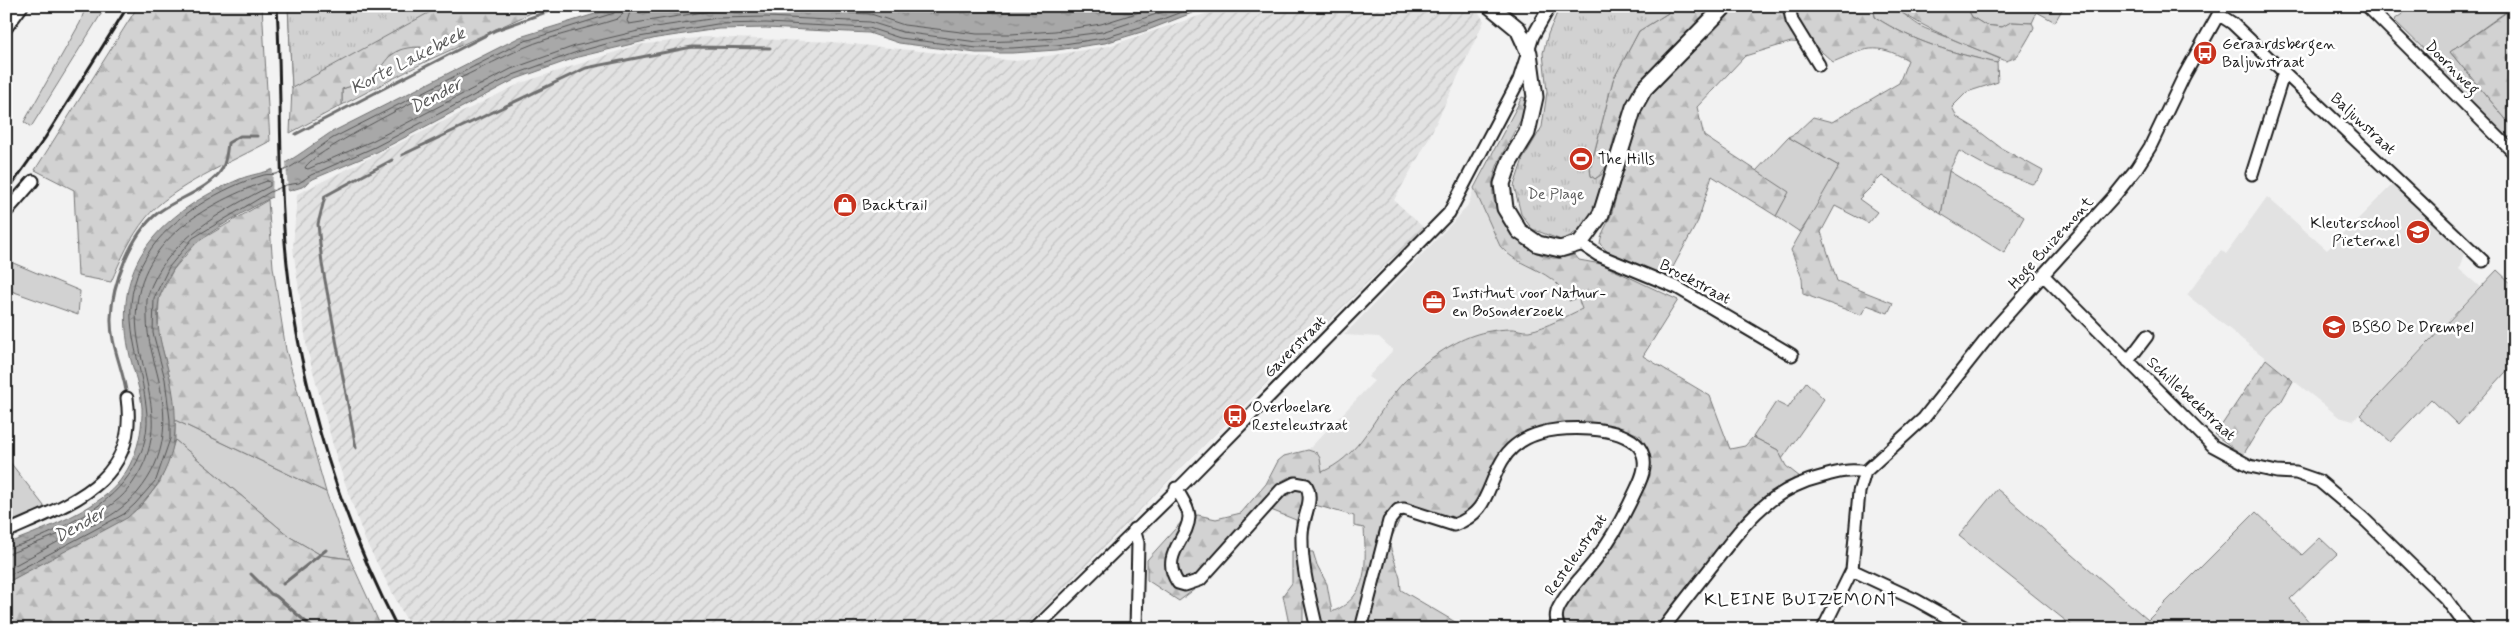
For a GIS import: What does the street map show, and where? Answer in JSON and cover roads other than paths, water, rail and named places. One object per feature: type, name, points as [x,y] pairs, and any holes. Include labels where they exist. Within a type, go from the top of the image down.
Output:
[{"type":"main road","points":[[1490,6],[1518,28],[1529,52],[1535,97],[1527,133],[1510,161],[1502,184],[1505,208],[1520,231],[1538,244],[1560,249],[1580,243],[1600,214],[1634,107],[1644,89],[1725,6]]},
{"type":"street","points":[[6,28],[22,6]]},
{"type":"street","name":"Gaverstraat","points":[[1035,629],[1449,213],[1519,80],[1533,36],[1550,6]]},
{"type":"street","points":[[1788,6],[1792,21],[1819,65]]},
{"type":"street","name":"Doornweg","points":[[2367,6],[2514,153]]},
{"type":"street","name":"Baljuwstraat","points":[[2220,10],[2483,261]]},
{"type":"street","name":"Hoge Buizemont","points":[[1865,472],[1924,418],[1996,327],[2044,276],[2136,169],[2150,147],[2220,10]]},
{"type":"street","points":[[2252,174],[2284,72]]},
{"type":"street","points":[[6,212],[33,181]]},
{"type":"street","name":"Broekstraat","points":[[1580,243],[1598,255],[1678,288],[1792,355]]},
{"type":"street","name":"Schillebeekstraat","points":[[2044,276],[2207,440],[2230,457],[2262,470],[2296,473],[2319,481],[2364,518],[2446,599],[2468,629]]},
{"type":"street","points":[[2128,361],[2147,336]]},
{"type":"street","points":[[6,532],[76,500],[106,477],[120,456],[127,440],[129,425],[127,398]]},
{"type":"street","name":"Resteleustraat","points":[[1361,629],[1389,522],[1398,510],[1404,509],[1454,525],[1473,517],[1480,509],[1502,460],[1515,445],[1526,438],[1540,433],[1577,428],[1611,432],[1634,442],[1641,450],[1644,460],[1644,474],[1607,544],[1558,608],[1557,624],[1560,629]]},
{"type":"street","points":[[1663,629],[1747,521],[1766,503],[1792,486],[1852,469],[1865,472],[1859,492],[1852,570],[1823,629]]},
{"type":"street","points":[[1176,488],[1189,514],[1188,523],[1175,549],[1172,570],[1178,583],[1185,585],[1200,580],[1276,494],[1295,483],[1306,485],[1310,499],[1302,531],[1302,550],[1304,571],[1317,629]]},
{"type":"street","points":[[1134,529],[1138,543],[1136,629]]},
{"type":"street","points":[[1852,570],[1916,600],[1968,629]]},
{"type":"water","name":"Dender","points":[[621,6],[1210,6],[1148,30],[1105,43],[1057,50],[1012,53],[976,53],[899,43],[869,33],[766,28],[718,29],[657,38],[578,57],[516,79],[377,152],[313,179],[302,187],[289,191],[288,189],[231,220],[193,245],[164,285],[159,300],[159,330],[174,399],[175,419],[171,456],[164,472],[155,488],[143,503],[127,518],[6,583],[6,544],[68,518],[102,498],[120,480],[133,458],[140,434],[142,408],[127,342],[126,302],[128,288],[137,262],[144,250],[163,227],[187,208],[213,192],[240,179],[276,168],[330,133],[520,37]]},
{"type":"waterway","name":"Korte Lakebeek","points":[[296,134],[496,30],[563,6]]},
{"type":"waterway","points":[[402,155],[586,68],[692,47],[770,48]]},
{"type":"waterway","name":"Korte Lakebeek","points":[[127,397],[111,328],[115,290],[125,260],[149,221],[159,212],[202,188],[217,176],[222,169],[228,143],[240,136],[257,136]]},
{"type":"waterway","points":[[356,448],[322,264],[318,224],[325,196],[392,160]]},
{"type":"waterway","points":[[283,584],[326,550]]},
{"type":"waterway","points":[[251,574],[271,594],[276,596],[314,629]]},
{"type":"railway","points":[[6,193],[45,138],[128,6]]},
{"type":"railway","points":[[277,6],[284,232],[293,311],[302,358],[313,405],[341,497],[358,542],[398,629]]},
{"type":"place","name":"Geraardsbergen Baljuwstraat","points":[[2205,53]]},
{"type":"place","name":"The Hills","points":[[1581,159]]},
{"type":"place","name":"Backtrail","points":[[845,205]]},
{"type":"place","name":"Kleuterschool Pïeternel","points":[[2418,232]]},
{"type":"place","name":"Instituut voor Natuur- en Bosonderzoek","points":[[1434,302]]},
{"type":"place","name":"BSBO De Drempel","points":[[2334,327]]},
{"type":"place","name":"Overboelare Resteleustraat","points":[[1235,416]]},
{"type":"district","name":"KLEINE BUIZEMONT","points":[[1801,600]]},
{"type":"park label","name":"De Plage","points":[[1556,194]]}]
